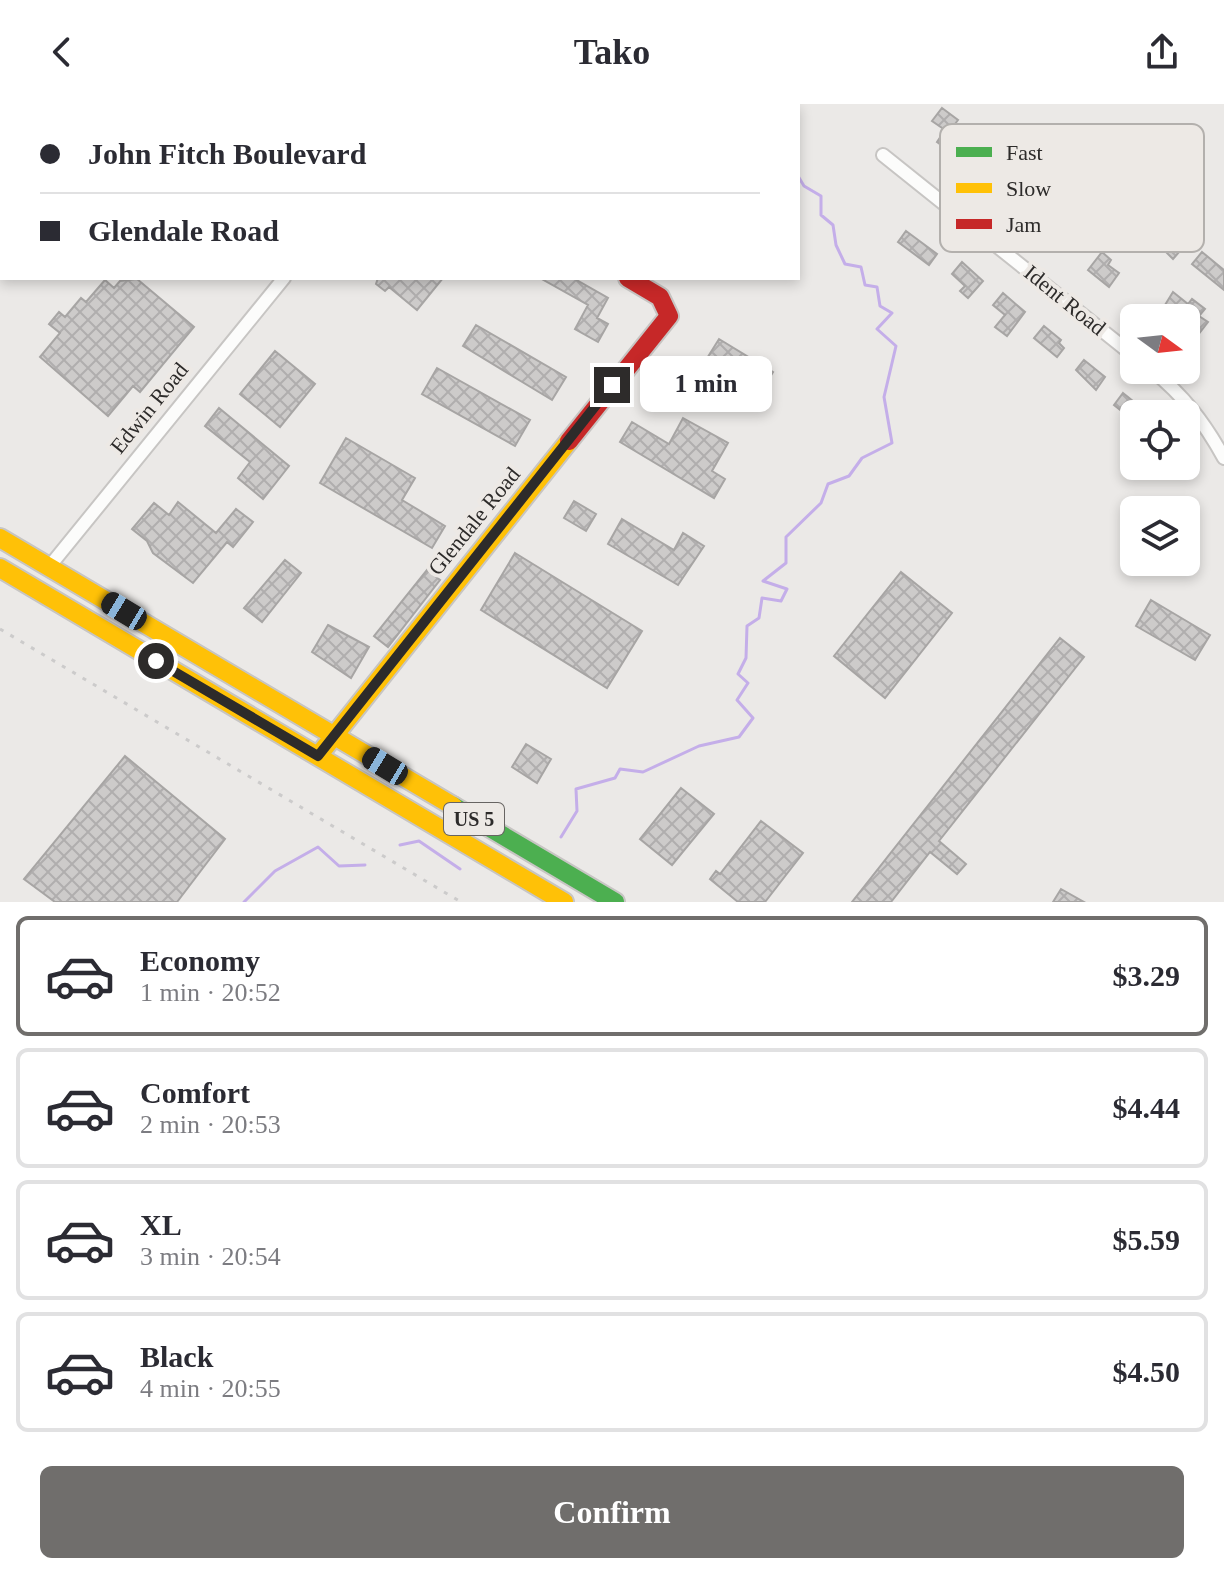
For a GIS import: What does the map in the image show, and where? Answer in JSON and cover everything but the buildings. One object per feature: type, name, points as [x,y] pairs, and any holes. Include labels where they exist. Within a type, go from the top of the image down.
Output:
[{"type":"main road","name":"Glendale Road","points":[[318,756],[669,316],[660,297],[631,280]]},
{"type":"main road","name":"US 5","points":[[0,538],[615,902]]},
{"type":"main road","name":"US 5","points":[[0,568],[564,902]]},
{"type":"street","name":"Ident Road","points":[[883,155],[940,201]]},
{"type":"street","name":"Ident Road","points":[[1004,252],[1120,345]]},
{"type":"street","name":"Edwin Road","points":[[49,567],[282,280]]},
{"type":"street","points":[[1168,384],[1188,402],[1224,458]]},
{"type":"waterway","points":[[561,837],[577,811],[576,789],[615,778],[620,769],[643,772],[699,746],[739,737],[753,718],[737,700],[748,683],[738,674],[746,658],[747,626],[759,618],[762,598],[781,601],[787,589],[763,581],[786,563],[786,537],[821,503],[828,484],[849,476],[862,458],[892,443],[884,397],[896,346],[877,329],[892,313],[880,306],[877,287],[865,285],[861,267],[845,264],[836,245],[833,225],[821,215],[821,196],[804,186],[800,179]]},
{"type":"waterway","points":[[400,845],[419,841],[460,869]]},
{"type":"waterway","points":[[244,902],[275,871],[318,847],[339,866],[365,865]]},
{"type":"railway","points":[[0,629],[461,902]]},
{"type":"traffic: fast","points":[[453,806],[615,902]]},
{"type":"traffic: slow","points":[[318,756],[569,441]]},
{"type":"traffic: slow","points":[[0,538],[453,806]]},
{"type":"traffic: slow","points":[[0,568],[564,902]]},
{"type":"traffic: jam","points":[[569,441],[669,316],[660,297],[631,280]]},
{"type":"route","points":[[156,661],[318,756],[612,385]]}]
